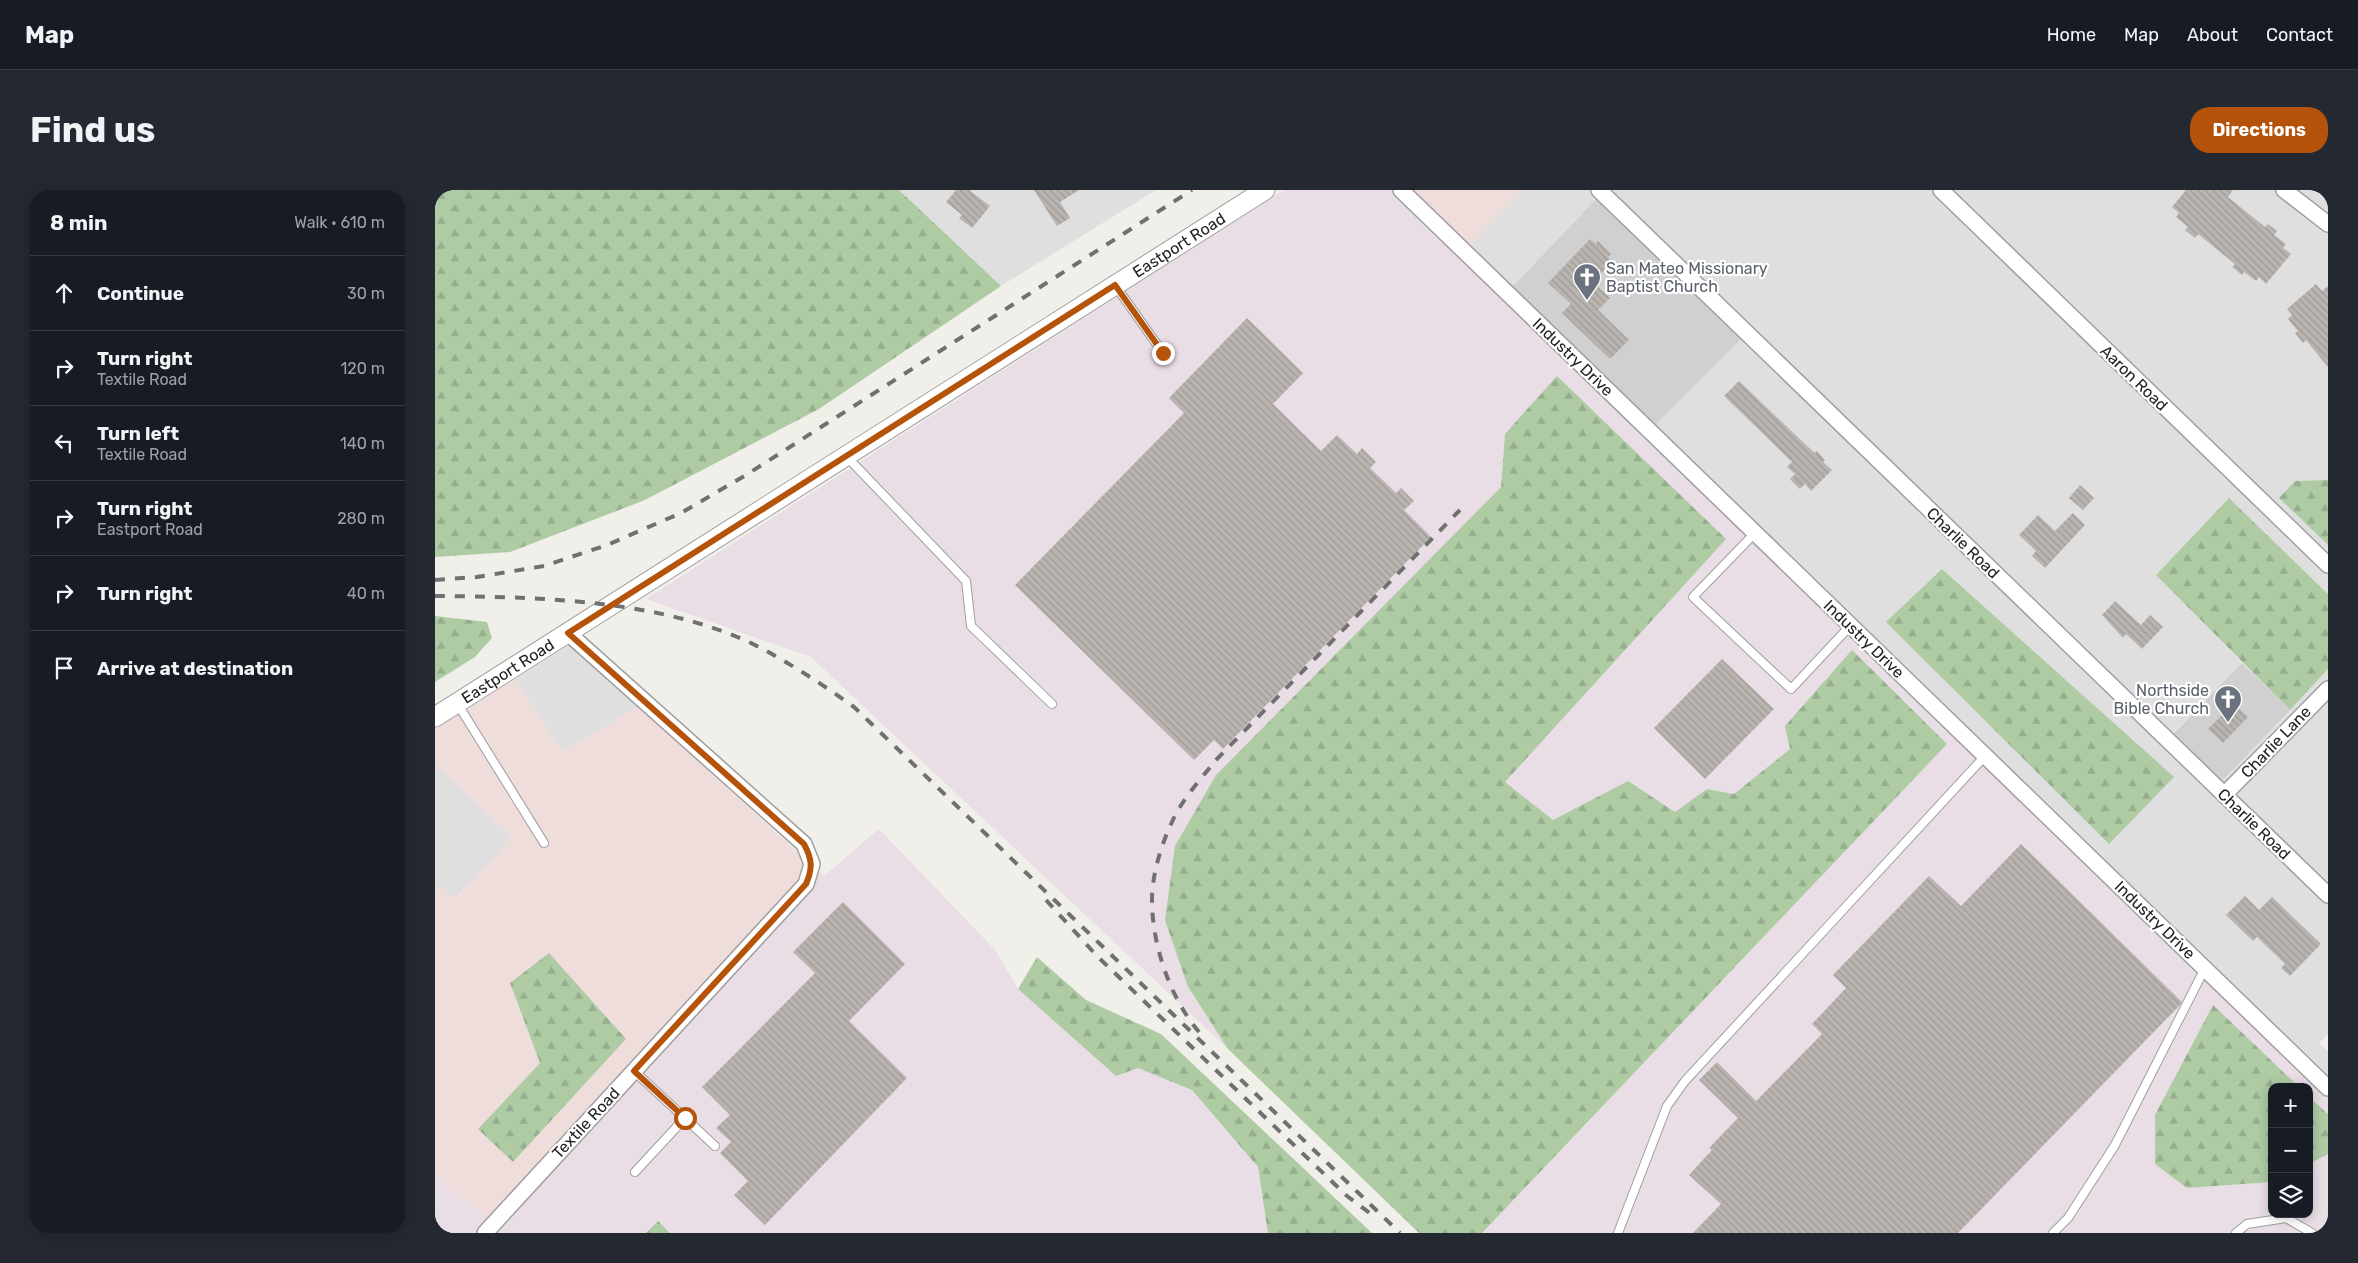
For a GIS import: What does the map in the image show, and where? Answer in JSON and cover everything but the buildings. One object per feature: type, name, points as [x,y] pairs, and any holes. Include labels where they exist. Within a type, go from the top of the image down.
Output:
[{"type":"street","name":"Eastport Road","points":[[435,717],[1265,190]]},
{"type":"street","name":"Industry Drive","points":[[1401,190],[2328,1088]]},
{"type":"street","name":"Charlie Road","points":[[1599,190],[2328,895]]},
{"type":"street","name":"Aaron Road","points":[[1941,190],[2328,565]]},
{"type":"street","points":[[2284,190],[2328,224]]},
{"type":"street","name":"Textile Road","points":[[489,1232],[806,884],[812,864],[804,844],[568,633]]},
{"type":"street","name":"Charlie Lane","points":[[2224,795],[2328,689]]},
{"type":"lane","points":[[1115,285],[1163,353]]},
{"type":"lane","points":[[845,456],[966,581],[971,626],[1052,704]]},
{"type":"lane","points":[[1755,533],[1693,597],[1791,689],[1851,626]]},
{"type":"lane","points":[[457,703],[544,844]]},
{"type":"lane","points":[[1618,1233],[1667,1106],[1685,1081],[1985,756]]},
{"type":"lane","points":[[2053,1233],[2068,1218],[2115,1145],[2205,968]]},
{"type":"lane","points":[[634,1071],[715,1146]]},
{"type":"lane","points":[[635,1172],[685,1118]]},
{"type":"lane","points":[[2236,1233],[2247,1224],[2286,1218],[2312,1233]]},
{"type":"shaded area","points":[[899,190],[1156,190],[1001,286]]},
{"type":"shaded area","points":[[1284,190],[1411,190],[2328,1077],[2328,1114],[2313,1101],[2313,1083],[2295,1083],[2212,1005],[2187,1188],[2268,1182],[2268,1218],[2313,1218],[2313,1162],[2328,1154],[2328,1233],[1482,1233],[1947,744],[1790,749],[1734,794],[1707,789],[1675,812],[1628,781],[1553,820],[1504,782],[1725,539],[1505,434],[1501,487],[1216,775],[1188,988],[1228,1049],[811,657],[646,599]]},
{"type":"shaded area","points":[[1411,190],[1523,190],[1469,246]]},
{"type":"shaded area","points":[[1523,190],[2328,190],[2328,480],[2295,481],[2279,498],[2328,545],[2328,594],[2229,498],[2156,575],[2242,663],[2171,735],[2220,783],[2328,669],[2328,1034],[2319,1043],[2328,1051],[2328,1077],[1655,425],[1742,337],[1598,197],[1512,287],[1469,246]]},
{"type":"shaded area","points":[[1598,197],[1743,337],[1655,425],[1512,287]]},
{"type":"shaded area","points":[[570,644],[638,707],[562,752],[515,679]]},
{"type":"shaded area","points":[[2242,663],[2290,710],[2220,783],[2171,736]]},
{"type":"shaded area","points":[[515,679],[562,752],[638,707],[824,876],[502,1228],[435,1177],[435,882],[455,899],[512,838],[435,763],[435,728]],"holes":[[[510,983],[626,1039],[513,1162],[478,1129],[540,1063]]]},
{"type":"shaded area","points":[[435,763],[513,838],[454,899],[435,882]]},
{"type":"shaded area","points":[[879,829],[996,951],[1018,989],[1116,1076],[1138,1067],[1192,1090],[1258,1167],[1268,1233],[670,1233],[658,1221],[646,1233],[507,1233],[502,1228],[816,883]]},
{"type":"shaded area","points":[[435,1177],[502,1228],[497,1233],[435,1233]]},
{"type":"shaded area","points":[[502,1228],[507,1233],[497,1233]]},
{"type":"green space","points":[[435,190],[899,190],[1001,286],[819,409],[645,500],[510,552],[435,557]]},
{"type":"green space","points":[[1557,376],[1726,539],[1505,782],[1553,820],[1628,781],[1675,812],[1707,789],[1734,794],[1790,749],[1785,726],[1852,650],[1947,744],[1482,1233],[1419,1233],[1228,1049],[1188,987],[1165,920],[1175,846],[1216,775],[1501,487],[1505,434]]},
{"type":"green space","points":[[2328,480],[2328,545],[2279,498],[2295,481]]},
{"type":"green space","points":[[2229,498],[2328,594],[2328,669],[2290,710],[2156,575]]},
{"type":"green space","points":[[1942,569],[2174,777],[2109,844],[1886,622]]},
{"type":"green space","points":[[435,616],[487,622],[492,638],[475,657],[435,682]]},
{"type":"green space","points":[[549,953],[626,1039],[513,1162],[478,1129],[540,1063],[510,983]]},
{"type":"green space","points":[[1037,957],[1086,1000],[1161,1034],[1372,1233],[1268,1233],[1258,1167],[1192,1090],[1138,1068],[1116,1076],[1018,989]]},
{"type":"green space","points":[[2213,1005],[2295,1083],[2268,1083],[2268,1182],[2187,1188],[2155,1164],[2155,1115]]},
{"type":"green space","points":[[2313,1101],[2328,1114],[2328,1154],[2313,1162]]},
{"type":"green space","points":[[658,1221],[670,1233],[646,1233]]},
{"type":"railway","points":[[435,580],[477,577],[544,566],[607,545],[681,513],[746,475],[1192,190]]},
{"type":"railway","points":[[1199,1032],[1179,1003],[1171,987],[1159,953],[1153,917],[1152,890],[1155,870],[1164,840],[1176,814],[1216,760],[1460,510]]},
{"type":"railway","points":[[435,596],[596,603],[676,617],[715,628],[751,643],[817,681],[854,707],[1400,1233]]},
{"type":"railway","points":[[1046,900],[1097,956],[1347,1196],[1375,1217]]},
{"type":"place","name":"San Mateo Missionary Baptist Church","points":[[1587,301]]},
{"type":"place","name":"Northside Bible Church","points":[[2228,723]]},
{"type":"route","points":[[685,1118],[634,1071],[806,884],[812,864],[804,844],[568,633],[1115,285],[1163,353]]}]
